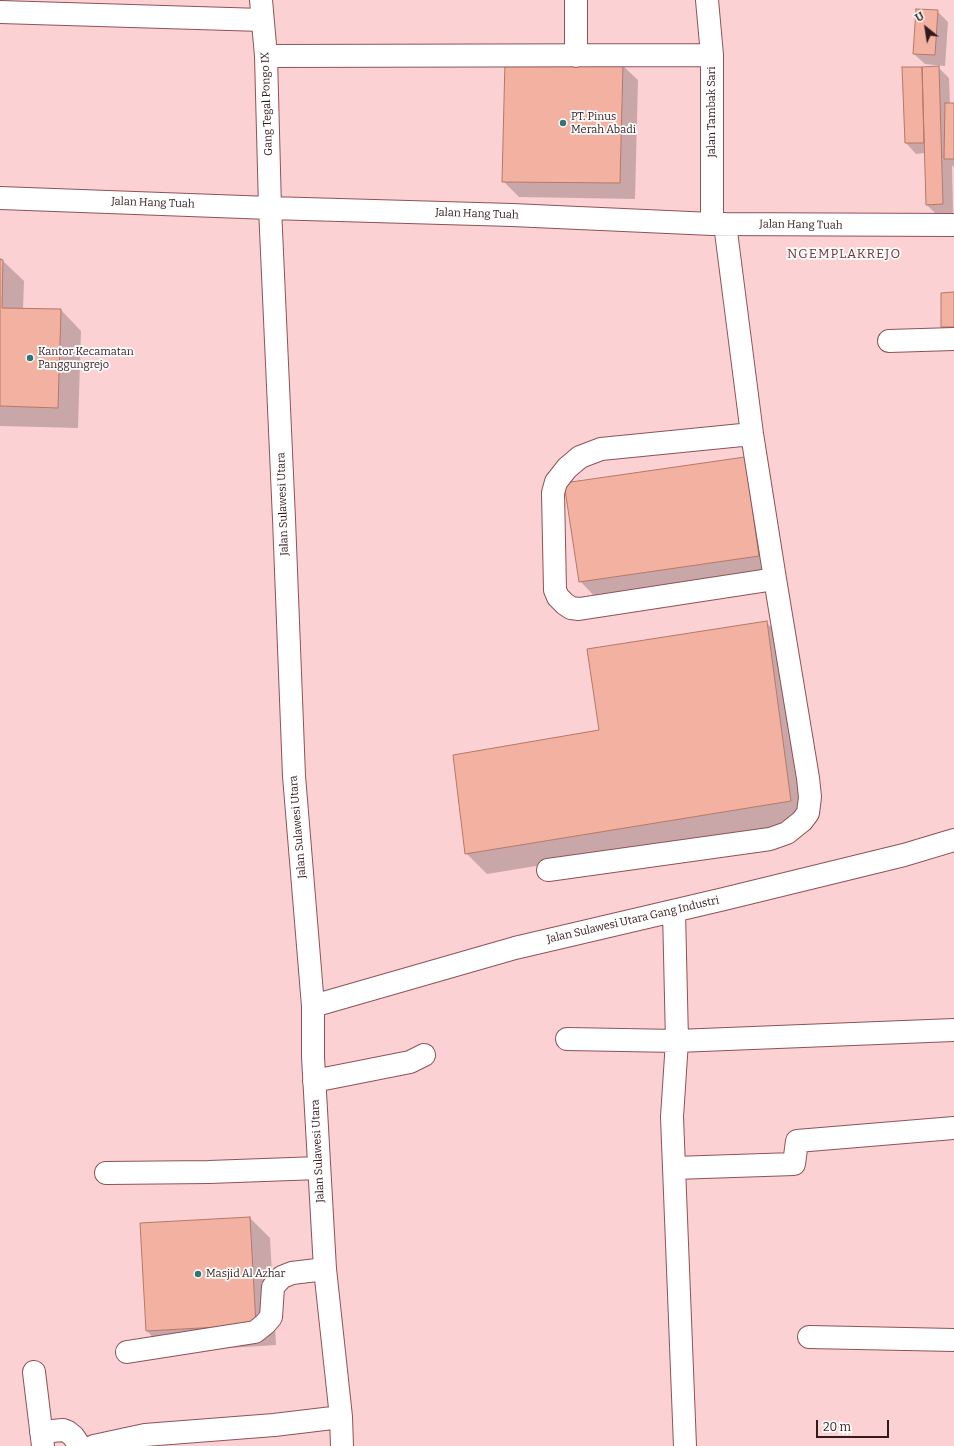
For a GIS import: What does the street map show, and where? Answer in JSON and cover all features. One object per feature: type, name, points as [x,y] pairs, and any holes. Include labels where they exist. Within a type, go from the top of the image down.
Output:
[{"type":"street","points":[[576,0],[576,56]]},
{"type":"street","name":"Jalan Tambak Sari","points":[[548,870],[770,839],[787,833],[802,821],[808,813],[810,797],[808,778],[719,224],[712,55],[707,0]]},
{"type":"street","points":[[0,12],[261,10]]},
{"type":"street","name":"Gang Tegal Pongo IX","points":[[261,10],[266,56],[270,208]]},
{"type":"street","points":[[266,56],[712,55]]},
{"type":"street","name":"Jalan Hang Tuah","points":[[0,198],[512,215],[719,224],[954,225]]},
{"type":"street","name":"Jalan Sulawesi Utara","points":[[270,208],[294,776],[313,1006],[314,1081],[325,1268],[341,1417],[342,1446]]},
{"type":"street","points":[[890,341],[954,338]]},
{"type":"street","points":[[752,434],[601,449],[580,457],[562,473],[556,482],[553,493],[555,590],[558,597],[565,604],[571,608],[579,609],[775,580]]},
{"type":"street","name":"Jalan Sulawesi Utara Gang Industri","points":[[313,1006],[515,948],[904,855],[954,840]]},
{"type":"street","points":[[674,911],[677,1041],[672,1117],[685,1446]]},
{"type":"street","points":[[567,1039],[677,1041],[954,1030]]},
{"type":"street","points":[[314,1081],[410,1062],[424,1055]]},
{"type":"street","points":[[674,1168],[794,1164],[797,1141],[954,1128]]},
{"type":"street","points":[[106,1173],[209,1172],[319,1168]]},
{"type":"street","points":[[127,1352],[255,1332],[266,1324],[271,1316],[273,1287],[282,1277],[292,1273],[325,1268]]},
{"type":"street","points":[[810,1336],[954,1340]]},
{"type":"street","points":[[34,1372],[42,1439],[63,1430],[73,1436],[80,1446]]},
{"type":"street","points":[[94,1446],[145,1436],[274,1425],[341,1417]]},
{"type":"building","points":[[916,9],[938,10],[935,55],[913,54]]},
{"type":"building","name":"PT. Pinus Merah Abadi","points":[[505,61],[623,64],[620,183],[502,182]]},
{"type":"building","points":[[939,66],[943,204],[926,205],[922,67]]},
{"type":"building","points":[[902,67],[922,67],[924,143],[905,143]]},
{"type":"building","points":[[945,103],[954,103],[954,159],[944,159]]},
{"type":"building","name":"Kantor Kecamatan Panggungrejo","points":[[0,259],[3,260],[2,308],[61,309],[58,408],[0,406]]},
{"type":"building","points":[[954,292],[954,327],[941,327],[941,293]]},
{"type":"building","points":[[745,457],[759,556],[579,582],[564,483]]},
{"type":"building","points":[[767,621],[791,801],[465,854],[453,755],[599,730],[587,649]]},
{"type":"building","name":"Masjid Al Azhar","points":[[250,1217],[256,1325],[146,1331],[140,1223]]},
{"type":"place","name":"PT. Pinus Merah Abadi","points":[[563,123]]},
{"type":"place","name":"Kantor Kecamatan Panggungrejo","points":[[30,358]]},
{"type":"place","name":"Masjid Al Azhar","points":[[198,1274]]},
{"type":"district","name":"NGEMPLAKREJO","points":[[844,254]]}]
